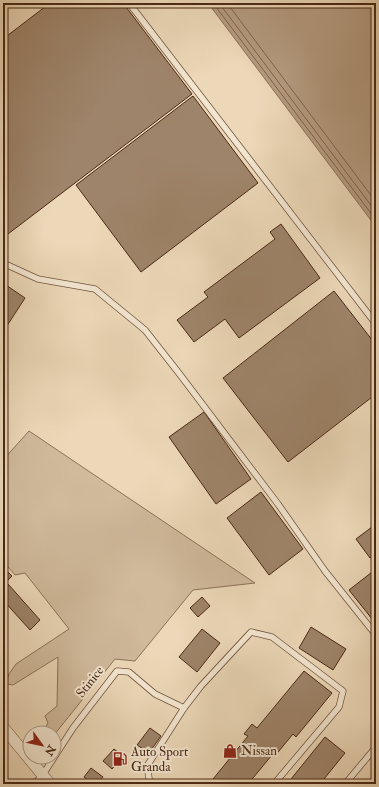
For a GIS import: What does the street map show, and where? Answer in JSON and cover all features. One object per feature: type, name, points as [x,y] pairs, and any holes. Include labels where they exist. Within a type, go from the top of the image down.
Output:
[{"type":"street","name":"Stinice","points":[[3,727],[42,781]]},
{"type":"lane","points":[[129,3],[376,324]]},
{"type":"lane","points":[[3,263],[38,279],[95,289],[145,330],[278,504],[325,571],[376,635]]},
{"type":"lane","points":[[150,784],[146,766],[184,708],[201,686],[251,632],[272,637],[343,691],[339,707],[274,784]]},
{"type":"lane","name":"Stinice","points":[[42,781],[73,728],[117,671],[129,672],[155,694],[184,708]]},
{"type":"lane","points":[[345,784],[376,748]]},
{"type":"shaded area","points":[[29,431],[255,583],[193,590],[135,661],[115,659],[62,725],[47,725],[48,723],[45,716],[57,706],[58,657],[13,685],[6,684],[9,674],[16,664],[69,629],[25,573],[15,575],[3,561],[3,460]]},
{"type":"water","points":[[208,3],[376,3],[376,227]]},
{"type":"building","points":[[50,3],[123,3],[192,94],[4,237],[3,39]]},
{"type":"building","points":[[193,96],[258,183],[141,272],[76,185]]},
{"type":"building","points":[[281,224],[320,278],[239,338],[225,319],[194,342],[177,320],[208,297],[204,292],[275,239],[270,232]]},
{"type":"building","points":[[3,283],[25,298],[3,332]]},
{"type":"building","points":[[334,291],[376,345],[376,394],[288,462],[223,378]]},
{"type":"building","points":[[204,412],[251,479],[216,504],[169,437]]},
{"type":"building","points":[[261,492],[303,549],[269,575],[227,518]]},
{"type":"building","points":[[376,524],[376,553],[370,558],[356,539]]},
{"type":"building","points":[[3,567],[12,576],[3,585]]},
{"type":"building","points":[[376,569],[376,624],[349,590]]},
{"type":"building","points":[[8,584],[40,620],[30,630],[3,600],[3,589]]},
{"type":"building","points":[[202,597],[210,606],[198,617],[190,608]]},
{"type":"building","points":[[311,627],[346,649],[333,670],[299,648]]},
{"type":"building","points":[[202,629],[220,643],[197,672],[179,657]]},
{"type":"building","points":[[304,671],[332,693],[296,737],[293,734],[274,757],[272,755],[248,784],[209,784],[248,736],[244,734],[252,724],[257,728]]},
{"type":"building","points":[[150,728],[161,736],[149,753],[137,745]]},
{"type":"building","points":[[325,737],[345,753],[320,784],[287,784]]},
{"type":"building","points":[[114,749],[123,756],[112,769],[103,761]]},
{"type":"building","points":[[91,768],[103,777],[97,784],[92,784],[84,777]]},
{"type":"place","name":"Nissan","points":[[230,751]]},
{"type":"place","name":"Auto Sport Granda","points":[[120,759]]}]
